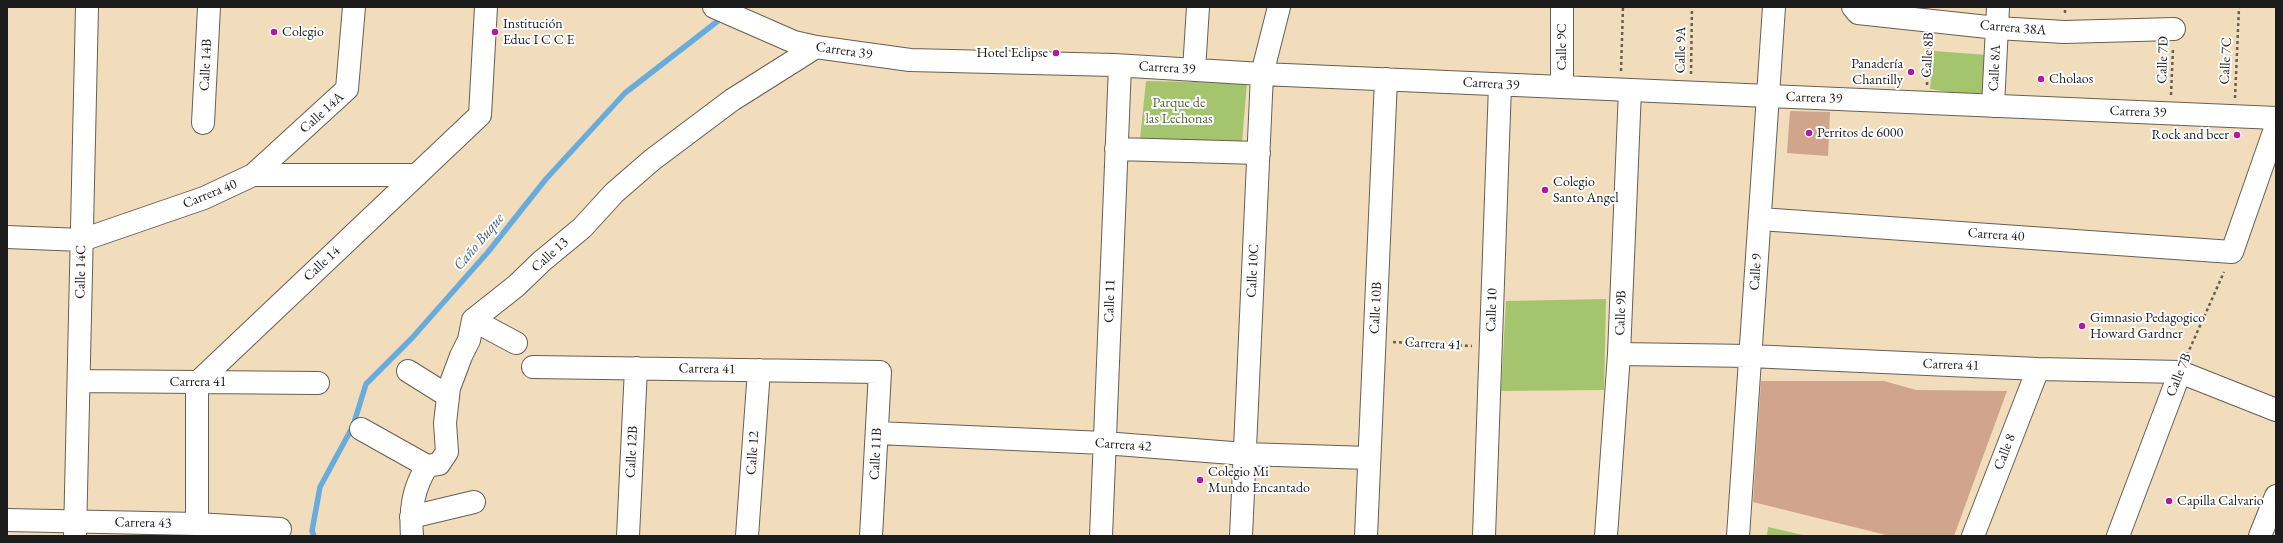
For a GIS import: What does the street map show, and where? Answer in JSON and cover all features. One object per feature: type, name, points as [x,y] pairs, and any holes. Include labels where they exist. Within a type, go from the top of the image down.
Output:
[{"type":"street","name":"Calle 14C","points":[[75,529],[87,7]]},
{"type":"street","name":"Calle 14B","points":[[203,123],[209,7]]},
{"type":"street","name":"Calle 14A","points":[[253,175],[347,89],[354,7]]},
{"type":"street","name":"Calle 14","points":[[197,383],[480,115],[486,7]]},
{"type":"street","name":"Carrera 39","points":[[714,7],[794,42],[816,47],[910,60],[1120,66],[1386,80],[2276,118]]},
{"type":"street","points":[[1194,70],[1198,7]]},
{"type":"street","name":"Calle 10C","points":[[1241,536],[1262,74],[1279,7]]},
{"type":"street","name":"Calle 9C","points":[[1562,7],[1562,87]]},
{"type":"street","name":"Calle 9","points":[[1738,536],[1774,7]]},
{"type":"street","name":"Carrera 38A","points":[[1853,8],[1858,13],[1930,13],[1998,17],[2064,32],[2174,29]]},
{"type":"street","name":"Calle 8A","points":[[1993,106],[1998,17]]},
{"type":"street","name":"Calle 13","points":[[473,320],[516,286],[542,261],[582,228],[614,193],[652,160],[732,100],[816,47]]},
{"type":"street","name":"Calle 11","points":[[1100,536],[1120,66]]},
{"type":"street","name":"Calle 10B","points":[[1366,536],[1386,80]]},
{"type":"street","name":"Calle 10","points":[[1484,536],[1500,85]]},
{"type":"street","name":"Calle 9B","points":[[1606,536],[1619,354],[1625,90]]},
{"type":"street","points":[[2232,252],[2276,126]]},
{"type":"street","points":[[1116,149],[1259,153]]},
{"type":"street","name":"Carrera 40","points":[[7,237],[82,240],[204,198],[253,175],[417,175]]},
{"type":"street","name":"Carrera 40","points":[[1760,219],[2232,252]]},
{"type":"street","points":[[361,429],[427,466],[439,464],[447,452],[445,422],[448,396],[454,371],[469,340],[473,320],[516,343]]},
{"type":"street","name":"Carrera 41","points":[[1619,354],[1750,356],[2038,368],[2180,372],[2276,410]]},
{"type":"street","name":"Carrera 41","points":[[534,367],[880,372]]},
{"type":"street","name":"Calle 12B","points":[[628,536],[636,368]]},
{"type":"street","name":"Calle 8","points":[[1973,536],[2038,368]]},
{"type":"street","name":"Calle 12","points":[[747,536],[759,370]]},
{"type":"street","points":[[408,371],[448,396]]},
{"type":"street","name":"Calle 11B","points":[[871,536],[880,372]]},
{"type":"street","name":"Calle 7B","points":[[2118,536],[2180,372]]},
{"type":"street","name":"Carrera 41","points":[[79,381],[197,383],[318,382]]},
{"type":"street","points":[[197,383],[197,530]]},
{"type":"street","name":"Carrera 42","points":[[877,433],[1104,443],[1245,454],[1369,458]]},
{"type":"street","points":[[427,466],[415,490],[412,526],[474,502]]},
{"type":"street","points":[[2260,536],[2276,496]]},
{"type":"street","name":"Carrera 43","points":[[7,520],[75,529],[280,529]]},
{"type":"path","points":[[1623,7],[1625,90]]},
{"type":"path","name":"Calle 9A","points":[[1691,93],[1692,7]]},
{"type":"path","name":"Calle 7C","points":[[2234,116],[2239,7]]},
{"type":"path","name":"Calle 8B","points":[[1926,103],[1930,13]]},
{"type":"path","name":"Calle 7D","points":[[2171,114],[2174,29]]},
{"type":"path","name":"Calle 7B","points":[[2180,372],[2232,252]]},
{"type":"path","name":"Carrera 41","points":[[1374,341],[1491,347]]},
{"type":"green space","points":[[1934,51],[1987,55],[1987,98],[1930,89]]},
{"type":"green space","name":"Parque de las Lechonas","points":[[1146,81],[1247,83],[1242,142],[1140,139]]},
{"type":"green space","points":[[1606,299],[1604,390],[1501,391],[1506,301]]},
{"type":"green space","points":[[1768,527],[1807,536],[1767,536]]},
{"type":"building","name":"Perritos de 6000","points":[[1790,111],[1830,112],[1828,156],[1787,153]]},
{"type":"building","points":[[1761,381],[1884,381],[1916,390],[2007,391],[1954,536],[1890,536],[1753,502]]},
{"type":"waterway","name":"Caño Buque","points":[[314,536],[312,531],[320,487],[353,426],[366,384],[412,338],[488,252],[546,179],[625,93],[723,17]]},
{"type":"place","name":"Colegio","points":[[274,32]]},
{"type":"place","name":"Institución Educ I C C E","points":[[495,32]]},
{"type":"place","name":"Hotel Eclipse","points":[[1056,53]]},
{"type":"place","name":"Panadería Chantilly","points":[[1911,72]]},
{"type":"place","name":"Cholaos","points":[[2041,79]]},
{"type":"place","name":"Perritos de 6000","points":[[1809,133]]},
{"type":"place","name":"Rock and beer","points":[[2237,135]]},
{"type":"place","name":"Colegio Santo Angel","points":[[1545,190]]},
{"type":"place","name":"Gimnasio Pedagogico Howard Gardner","points":[[2082,326]]},
{"type":"place","name":"Colegio Mi Mundo Encantado","points":[[1200,480]]},
{"type":"place","name":"Capilla Calvario","points":[[2169,501]]}]
